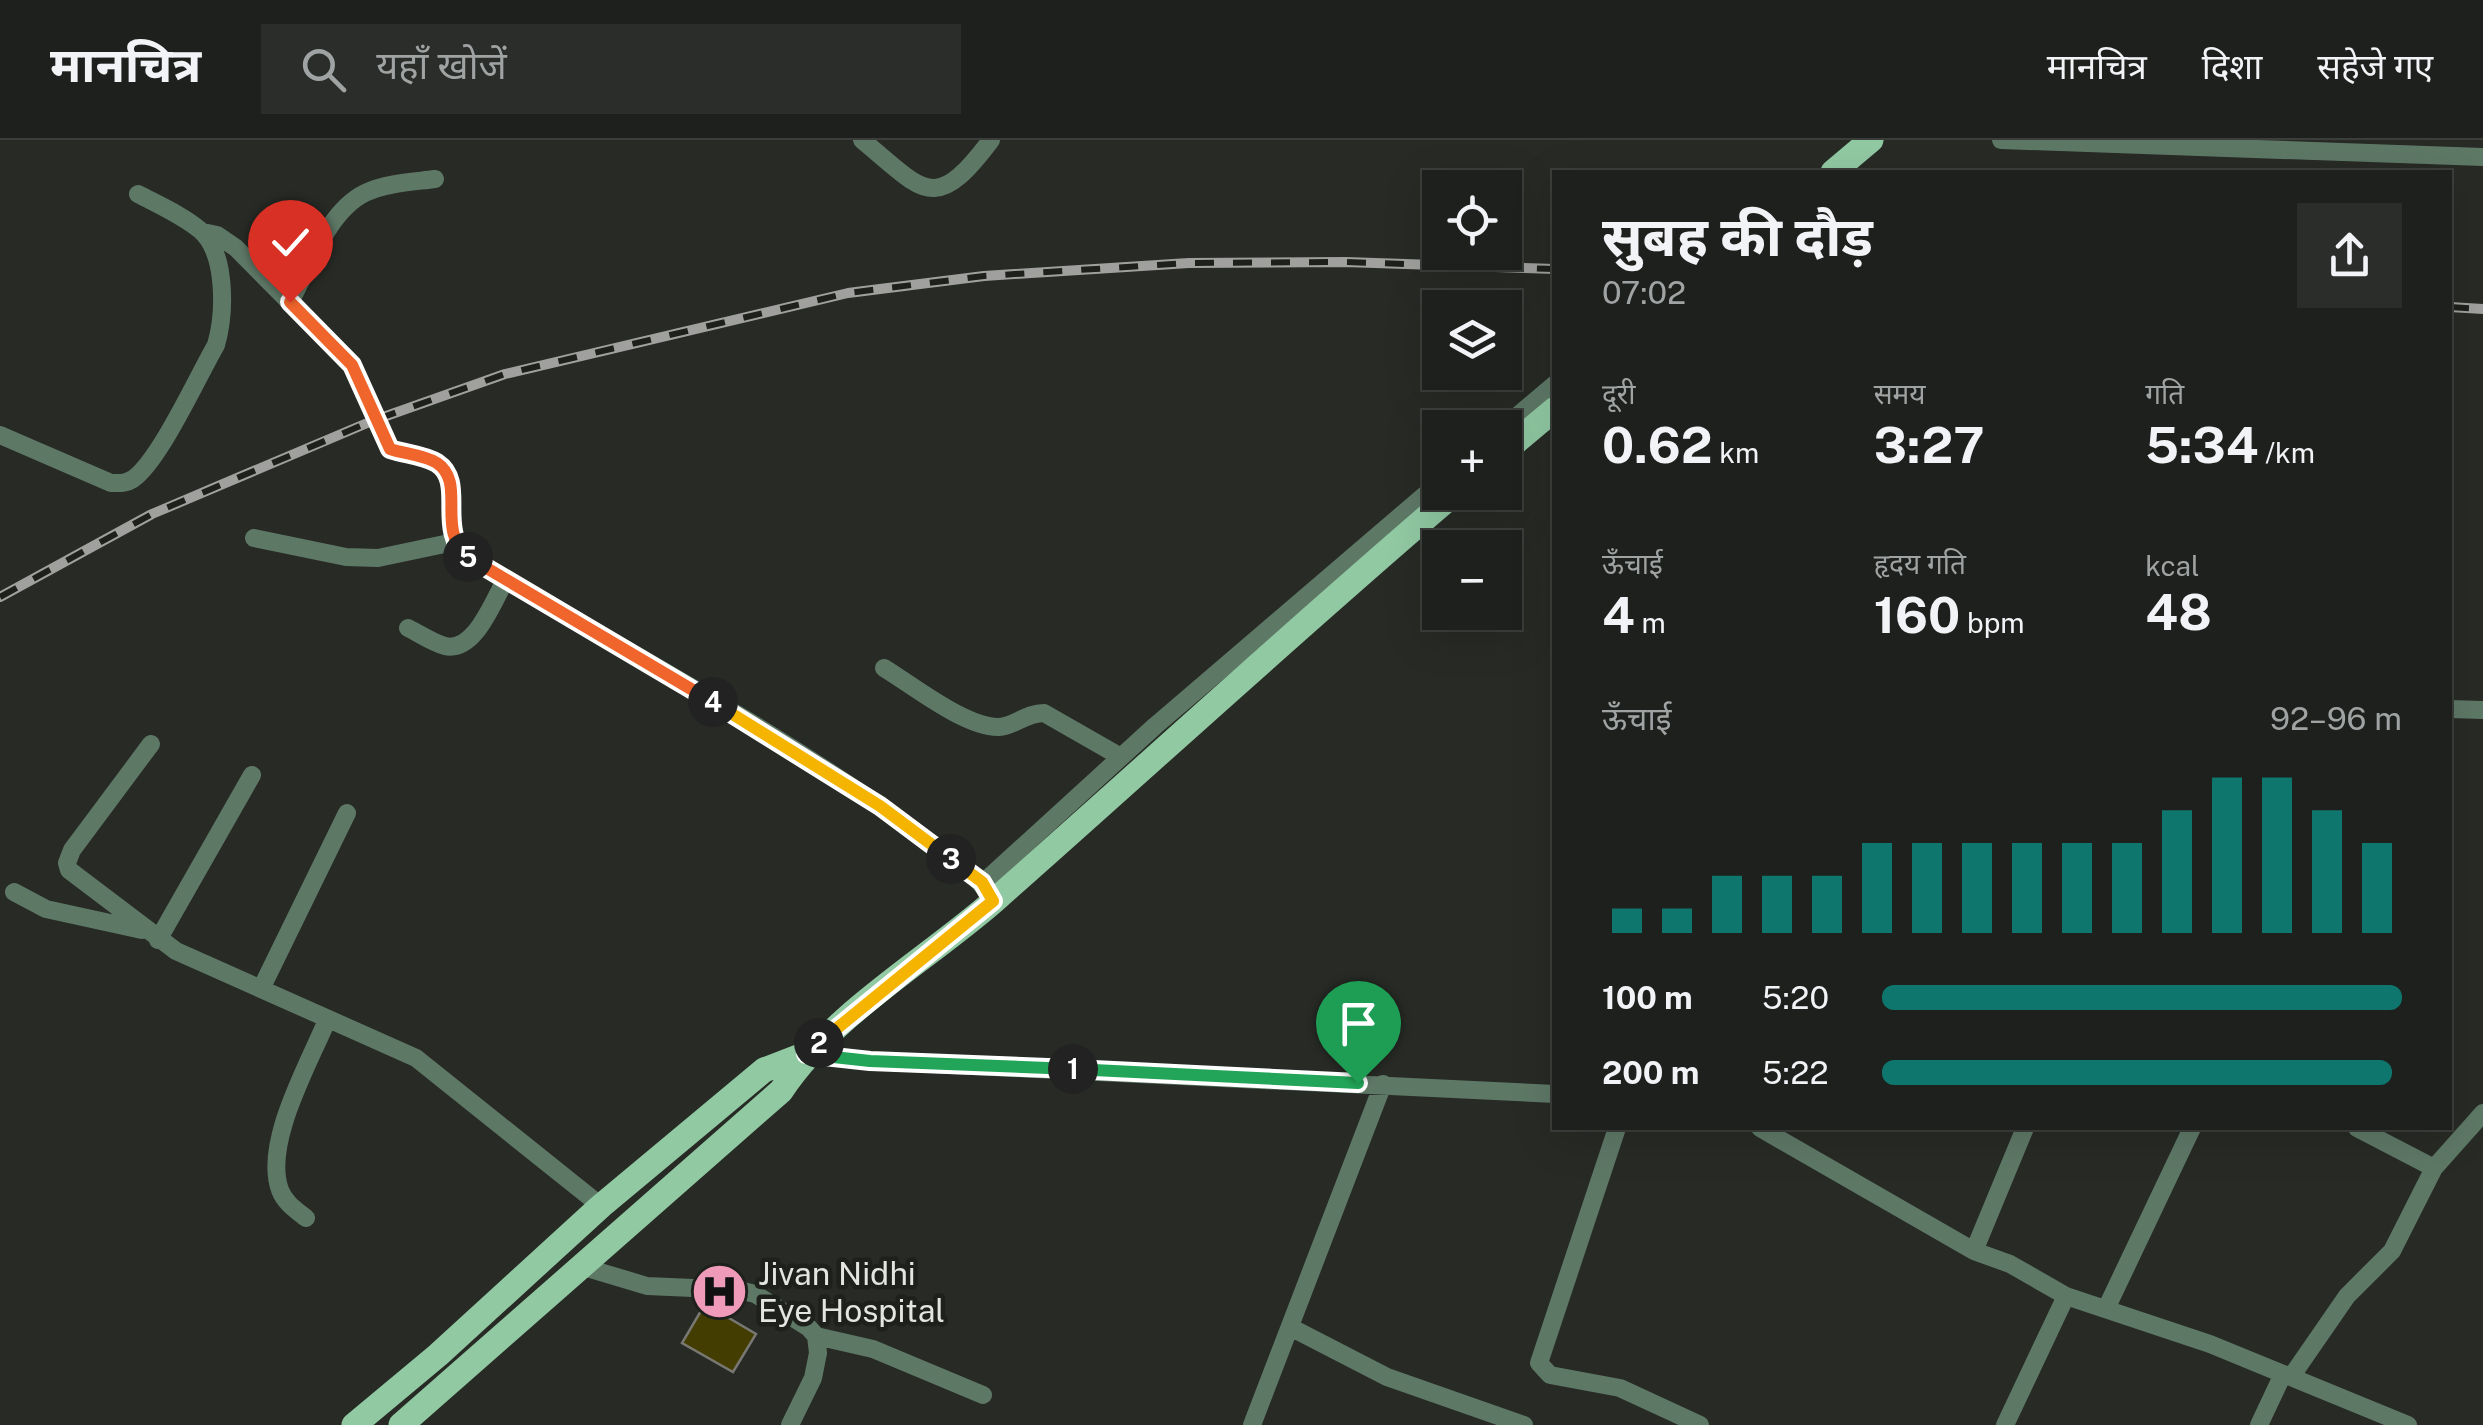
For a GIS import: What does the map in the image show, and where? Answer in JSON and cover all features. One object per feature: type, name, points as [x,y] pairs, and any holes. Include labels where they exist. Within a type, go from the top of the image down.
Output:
[{"type":"main road","points":[[1835,170],[1871,140]]},
{"type":"main road","points":[[1522,437],[1552,412]]},
{"type":"main road","points":[[401,1425],[781,1091],[806,1054],[988,892],[1016,880],[1285,638],[1435,510]]},
{"type":"main road","points":[[354,1425],[438,1355],[602,1206],[764,1070],[806,1054]]},
{"type":"street","points":[[862,140],[916,184],[935,189],[953,185],[991,140]]},
{"type":"street","points":[[2001,140],[2483,157]]},
{"type":"street","points":[[290,302],[330,228],[351,202],[383,186],[435,179]]},
{"type":"street","points":[[138,194],[203,232],[227,240],[352,365],[390,449],[437,464],[448,474],[449,524],[454,542],[464,554],[864,795],[988,892],[1122,757],[1422,498]]},
{"type":"street","points":[[0,436],[110,483],[124,483],[136,477],[151,458],[216,344],[220,330],[219,271],[212,244],[203,232]]},
{"type":"street","points":[[1522,412],[1552,387]]},
{"type":"street","points":[[254,538],[346,557],[378,558],[454,542]]},
{"type":"street","points":[[408,628],[444,646],[457,647],[469,641],[506,580]]},
{"type":"street","points":[[884,668],[973,722],[1005,727],[1020,718],[1044,713],[1122,757]]},
{"type":"street","points":[[2452,709],[2483,710]]},
{"type":"street","points":[[151,744],[72,850],[67,862],[70,870],[151,935],[260,989],[416,1058],[602,1206]]},
{"type":"street","points":[[151,935],[252,775]]},
{"type":"street","points":[[260,989],[347,813]]},
{"type":"street","points":[[14,892],[46,909],[151,935]]},
{"type":"street","points":[[306,1218],[287,1203],[280,1190],[277,1148],[327,1020]]},
{"type":"street","points":[[806,1054],[870,1061],[1552,1094]]},
{"type":"street","points":[[1252,1425],[1383,1084]]},
{"type":"street","points":[[2259,1425],[2287,1375],[2347,1296],[2392,1251],[2434,1168],[2483,1113]]},
{"type":"street","points":[[2452,1121],[2468,1128]]},
{"type":"street","points":[[1616,1130],[1539,1363],[1550,1375],[1620,1388],[1700,1424]]},
{"type":"street","points":[[1763,1130],[1974,1251],[2010,1264],[2066,1296],[2210,1344],[2408,1425]]},
{"type":"street","points":[[1974,1251],[2024,1130]]},
{"type":"street","points":[[2106,1309],[2191,1130]]},
{"type":"street","points":[[2361,1130],[2434,1168]]},
{"type":"street","points":[[580,1266],[671,1290],[717,1287],[755,1294],[816,1336],[873,1349],[983,1396]]},
{"type":"street","points":[[2005,1425],[2066,1296]]},
{"type":"street","points":[[1290,1327],[1387,1377],[1524,1425]]},
{"type":"street","points":[[790,1425],[813,1378],[818,1354],[816,1336]]},
{"type":"building","points":[[705,1304],[756,1334],[733,1372],[682,1343]]},
{"type":"railway","points":[[0,597],[152,514],[372,421],[505,374],[848,293],[984,276],[1189,263],[1345,262],[1552,269]]},
{"type":"railway","points":[[2452,307],[2483,309]]},
{"type":"place","name":"Jivan Nidhi Eye Hospital","points":[[719,1291]]},
{"type":"route","points":[[290,302],[352,365],[369,395],[390,449],[437,464],[448,474],[449,524],[454,542],[464,554],[664,671],[880,806],[982,882],[993,901],[806,1054],[870,1061],[1358,1083]]}]
